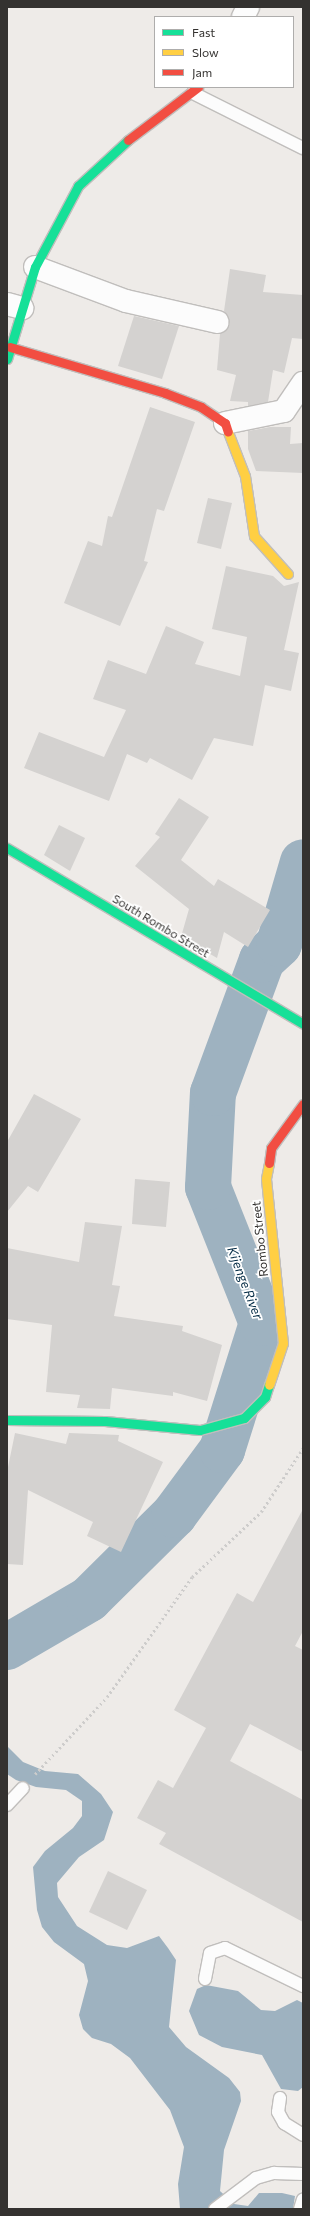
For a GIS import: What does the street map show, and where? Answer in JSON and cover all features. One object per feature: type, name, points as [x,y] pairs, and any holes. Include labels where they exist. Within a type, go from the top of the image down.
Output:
[{"type":"street","points":[[244,16],[248,7]]},
{"type":"street","points":[[7,359],[15,306],[78,186],[110,153],[196,90]]},
{"type":"street","points":[[35,267],[126,301],[218,322]]},
{"type":"street","points":[[10,347],[165,392],[201,407],[225,423],[245,476],[254,536],[288,574]]},
{"type":"street","points":[[225,423],[284,411],[303,383]]},
{"type":"street","name":"South Rombo Street","points":[[7,848],[303,1024]]},
{"type":"street","name":"Rombo Street","points":[[7,1420],[105,1421],[200,1430],[244,1418],[265,1397],[283,1343],[266,1179],[271,1148],[303,1104]]},
{"type":"lane","points":[[196,90],[303,148]]},
{"type":"lane","points":[[7,1805],[23,1788]]},
{"type":"lane","points":[[204,1979],[210,1952],[225,1948],[303,1986]]},
{"type":"lane","points":[[280,2098],[278,2112],[284,2123],[303,2135]]},
{"type":"lane","points":[[215,2209],[256,2178],[274,2173],[303,2174]]},
{"type":"lane","points":[[300,2209],[303,2199]]},
{"type":"path","points":[[42,1768],[107,1697],[192,1577],[261,1512],[303,1448]]},
{"type":"water","points":[[7,1746],[23,1762],[45,1771],[78,1774],[101,1794],[113,1812],[104,1840],[79,1857],[57,1883],[58,1897],[77,1926],[107,1945],[127,1948],[159,1936],[176,1960],[169,2027],[186,2047],[229,2078],[240,2092],[241,2101],[224,2150],[220,2191],[234,2204],[248,2206],[259,2193],[282,2193],[295,2196],[293,2209],[180,2209],[178,2184],[184,2147],[170,2110],[130,2058],[111,2044],[92,2038],[83,2029],[79,2015],[88,1981],[84,1964],[54,1942],[42,1927],[37,1910],[33,1867],[45,1851],[73,1828],[82,1816],[82,1801],[66,1790],[36,1787],[16,1780],[7,1774]]},
{"type":"water","points":[[206,1985],[238,1991],[261,2010],[275,2011],[297,2000],[303,2003],[303,2087],[298,2091],[281,2089],[262,2055],[222,2047],[199,2035],[189,2011],[197,1989]]},
{"type":"building","points":[[230,269],[266,275],[263,292],[303,295],[303,339],[292,338],[284,373],[273,370],[268,402],[248,406],[248,402],[230,401],[236,375],[217,370],[220,334],[230,324],[224,311]]},
{"type":"building","points":[[134,316],[179,326],[162,379],[118,366]]},
{"type":"building","points":[[150,407],[195,422],[164,511],[157,509],[144,561],[148,562],[120,626],[64,603],[88,541],[102,546],[108,516],[112,517]]},
{"type":"building","points":[[270,427],[291,427],[290,444],[303,443],[303,473],[256,471],[248,449],[248,431]]},
{"type":"building","points":[[208,498],[232,503],[221,549],[197,543]]},
{"type":"building","points":[[226,566],[273,576],[284,586],[299,582],[284,650],[299,653],[291,691],[265,685],[253,746],[214,738],[192,780],[150,758],[147,763],[127,754],[109,801],[24,768],[39,732],[104,757],[126,710],[93,699],[108,660],[146,674],[166,626],[204,642],[195,664],[240,676],[247,637],[212,629]]},
{"type":"building","points":[[179,798],[209,817],[181,860],[214,886],[218,879],[270,910],[248,947],[224,932],[217,958],[181,937],[189,909],[135,866],[160,837],[155,834]]},
{"type":"building","points":[[59,825],[85,838],[70,871],[44,855]]},
{"type":"building","points":[[34,1094],[81,1119],[38,1192],[28,1186],[7,1212],[7,1142]]},
{"type":"building","points":[[135,1179],[170,1182],[166,1227],[132,1224]]},
{"type":"building","points":[[85,1222],[122,1226],[112,1285],[120,1286],[114,1316],[183,1326],[182,1331],[222,1345],[207,1401],[173,1392],[173,1396],[112,1388],[110,1409],[77,1408],[80,1395],[46,1392],[52,1325],[7,1319],[7,1248],[79,1262]]},
{"type":"building","points":[[15,1433],[66,1444],[69,1433],[119,1435],[118,1441],[163,1462],[121,1552],[87,1536],[93,1522],[28,1490],[23,1565],[7,1564],[7,1472]]},
{"type":"building","points":[[303,1509],[303,1631],[295,1646],[303,1650],[303,1752],[250,1724],[230,1761],[303,1800],[303,1922],[159,1844],[166,1833],[137,1818],[158,1780],[173,1788],[206,1728],[174,1710],[237,1593],[253,1602]]},
{"type":"building","points":[[108,1871],[147,1890],[127,1930],[89,1912]]},
{"type":"waterway","name":"Kijenge River","points":[[7,1647],[89,1599],[174,1515],[222,1450],[262,1323],[208,1187],[213,1093],[262,960],[279,944],[303,862]]},
{"type":"traffic: fast","points":[[7,359],[35,267],[78,186],[128,140]]},
{"type":"traffic: fast","points":[[7,848],[303,1024]]},
{"type":"traffic: fast","points":[[7,1420],[105,1421],[200,1430],[244,1418],[265,1397],[269,1385]]},
{"type":"traffic: slow","points":[[228,432],[245,476],[254,536],[288,574]]},
{"type":"traffic: slow","points":[[269,1163],[266,1179],[283,1343],[269,1385]]},
{"type":"traffic: jam","points":[[128,140],[197,88]]},
{"type":"traffic: jam","points":[[10,347],[165,393],[201,407],[225,423],[228,432]]},
{"type":"traffic: jam","points":[[269,1163],[271,1148],[303,1104]]}]
